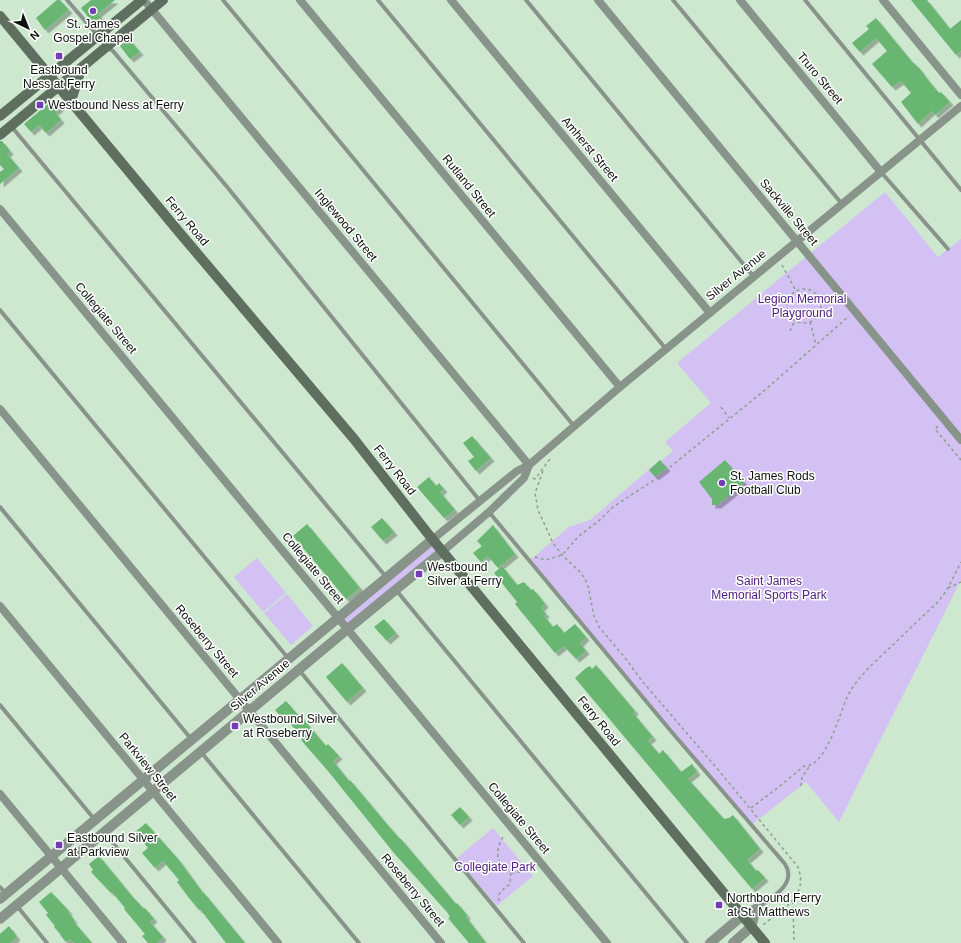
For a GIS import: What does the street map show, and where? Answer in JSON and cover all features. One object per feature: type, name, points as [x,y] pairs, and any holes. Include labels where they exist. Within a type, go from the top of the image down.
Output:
[{"type":"main road","points":[[1,114],[143,0]]},
{"type":"main road","points":[[0,135],[163,0]]},
{"type":"main road","name":"Ferry Road","points":[[0,16],[354,439],[433,539],[765,943]]},
{"type":"main road","points":[[71,101],[81,69]]},
{"type":"street","name":"Inglewood Street","points":[[143,0],[529,465]]},
{"type":"street","name":"Rutland Street","points":[[300,0],[620,387]]},
{"type":"street","name":"Amherst Street","points":[[452,0],[710,313]]},
{"type":"street","name":"Sackville Street","points":[[598,0],[961,440]]},
{"type":"street","name":"Truro Street","points":[[740,0],[882,172]]},
{"type":"street","points":[[882,0],[961,95]]},
{"type":"street","name":"Silver Avenue","points":[[2,894],[96,820],[433,539],[517,471],[529,465],[620,387],[961,106]]},
{"type":"street","name":"Collegiate Street","points":[[0,209],[607,943]]},
{"type":"street","name":"Roseberry Street","points":[[0,409],[441,943]]},
{"type":"street","name":"Silver Avenue","points":[[0,919],[489,512],[524,478],[529,465]]},
{"type":"street","name":"Parkview Street","points":[[0,606],[278,943]]},
{"type":"street","points":[[0,794],[123,943]]},
{"type":"street","points":[[710,943],[742,916],[756,910]]},
{"type":"street","points":[[733,943],[752,927],[756,910]]},
{"type":"lane","points":[[67,0],[98,36]]},
{"type":"lane","points":[[223,0],[574,426]]},
{"type":"lane","points":[[378,0],[666,349]]},
{"type":"lane","points":[[526,0],[754,277]]},
{"type":"lane","points":[[673,0],[842,204]]},
{"type":"lane","points":[[805,0],[961,190]]},
{"type":"lane","points":[[107,47],[113,51],[228,188],[480,501]]},
{"type":"lane","points":[[11,126],[387,578]]},
{"type":"lane","points":[[882,172],[948,249]]},
{"type":"lane","points":[[0,310],[289,659]]},
{"type":"lane","points":[[0,507],[192,740]]},
{"type":"lane","points":[[489,512],[526,554],[675,735],[785,864],[789,873],[789,879],[786,884],[756,910]]},
{"type":"lane","points":[[395,590],[687,943]]},
{"type":"lane","points":[[298,670],[524,943]]},
{"type":"lane","points":[[0,704],[96,820]]},
{"type":"lane","points":[[201,751],[359,943]]},
{"type":"lane","points":[[104,832],[195,943]]},
{"type":"lane","points":[[16,905],[47,943]]},
{"type":"path","points":[[782,265],[796,291]]},
{"type":"path","points":[[806,289],[811,290],[820,299],[821,304],[819,315],[816,319],[810,322],[801,323],[795,320],[789,314],[787,308],[790,296],[796,291],[806,289]]},
{"type":"path","points":[[526,554],[546,560],[562,555],[579,536],[601,520],[613,507],[646,486],[764,390],[854,311]]},
{"type":"path","points":[[790,331],[795,320]]},
{"type":"path","points":[[810,322],[816,345]]},
{"type":"path","points":[[721,407],[729,418]]},
{"type":"path","points":[[945,421],[935,429],[961,460]]},
{"type":"path","points":[[544,468],[535,493],[536,505],[550,538],[562,555],[580,572],[585,579],[588,586],[594,616],[603,631],[626,658],[642,681],[751,809],[804,766],[809,767]]},
{"type":"path","points":[[801,786],[802,777],[809,767],[816,762],[827,746],[849,695],[869,667],[939,601],[948,588],[961,562]]},
{"type":"path","points":[[948,588],[961,582]]},
{"type":"path","points":[[503,837],[497,849],[500,864],[513,873],[530,870]]},
{"type":"path","points":[[496,909],[499,902],[498,899],[500,893],[510,884],[511,872]]},
{"type":"path","points":[[793,900],[794,943]]},
{"type":"path","points":[[752,927],[763,925],[775,914]]},
{"type":"green space","name":"Saint James Memorial Sports Park","points":[[885,192],[938,257],[961,239],[961,580],[839,822],[806,782],[754,823],[750,823],[530,560],[569,527],[590,520],[660,460],[661,461],[673,451],[665,442],[711,403],[677,363]]},
{"type":"green space","points":[[433,539],[443,551],[347,629],[338,618]]},
{"type":"green space","points":[[257,558],[286,593],[263,612],[234,577]]},
{"type":"green space","points":[[287,594],[313,626],[291,645],[264,613]]},
{"type":"green space","name":"Collegiate Park","points":[[493,828],[533,876],[497,906],[457,858]]},
{"type":"building","points":[[57,0],[60,0],[69,10],[45,30],[36,18]]},
{"type":"building","name":"St. James Gospel Chapel","points":[[91,0],[115,0],[98,14],[101,17],[93,23],[81,8]]},
{"type":"building","points":[[911,0],[927,0],[950,29],[961,20],[961,51],[956,55]]},
{"type":"building","points":[[876,18],[939,93],[941,92],[950,102],[935,115],[932,111],[918,124],[901,102],[911,93],[901,81],[892,87],[872,64],[887,51],[876,38],[860,52],[852,43],[869,29],[866,26]]},
{"type":"building","points":[[129,39],[140,52],[130,59],[120,46]]},
{"type":"building","points":[[54,99],[61,107],[55,112],[61,120],[46,133],[39,125],[31,132],[24,124]]},
{"type":"building","points":[[0,141],[2,141],[10,151],[7,154],[19,168],[0,184],[0,172],[4,169],[0,165]]},
{"type":"building","points":[[472,436],[491,458],[476,471],[468,461],[474,457],[463,443]]},
{"type":"building","points":[[660,460],[667,468],[655,477],[649,470]]},
{"type":"building","name":"St. James Rods Football Club","points":[[725,460],[745,483],[718,505],[712,505],[712,499],[699,482]]},
{"type":"building","points":[[429,477],[436,486],[439,483],[444,489],[440,492],[455,510],[444,518],[417,487]]},
{"type":"building","points":[[382,518],[394,532],[383,541],[371,527]]},
{"type":"building","points":[[307,524],[360,588],[346,599],[293,536]]},
{"type":"building","points":[[493,525],[515,554],[498,568],[488,556],[481,562],[473,553],[482,546],[477,541]]},
{"type":"building","points":[[502,566],[517,585],[524,582],[531,590],[533,589],[545,604],[541,608],[546,614],[544,616],[553,627],[557,624],[564,633],[575,624],[586,637],[580,643],[586,651],[576,659],[564,646],[555,653],[515,604],[517,602],[494,573]]},
{"type":"building","points":[[384,619],[396,633],[387,641],[374,627]]},
{"type":"building","points":[[342,663],[363,688],[347,702],[326,677]]},
{"type":"building","points":[[596,665],[635,711],[633,713],[653,737],[648,741],[659,754],[663,750],[681,772],[692,764],[697,772],[688,779],[724,819],[733,815],[760,849],[747,860],[756,871],[758,870],[765,878],[752,889],[575,678],[586,668],[590,666],[592,669]]},
{"type":"building","points":[[286,701],[326,746],[328,744],[339,756],[333,761],[456,904],[457,903],[486,943],[469,943],[448,918],[450,917],[447,912],[394,853],[301,740],[302,739],[286,718],[284,720],[275,710]]},
{"type":"building","points":[[460,807],[469,817],[460,825],[451,815]]},
{"type":"building","points":[[146,823],[178,859],[203,893],[245,943],[226,943],[200,909],[199,910],[189,898],[177,882],[179,880],[163,861],[155,868],[142,853],[148,848],[135,832]]},
{"type":"building","points":[[99,856],[131,895],[154,919],[150,922],[163,937],[157,943],[148,943],[142,936],[145,934],[124,909],[125,908],[112,892],[111,893],[91,872],[93,870],[89,864]]},
{"type":"building","points":[[51,892],[69,911],[68,912],[74,920],[73,921],[92,943],[74,943],[70,939],[66,942],[60,935],[46,915],[48,913],[39,902]]},
{"type":"building","points":[[9,926],[17,937],[10,943],[0,943],[0,934]]},
{"type":"place","name":"St. James Gospel Chapel","points":[[93,11]]},
{"type":"place","name":"Eastbound Ness at Ferry","points":[[59,56]]},
{"type":"place","name":"Westbound Ness at Ferry","points":[[40,105]]},
{"type":"place","name":"St. James Rods Football Club","points":[[722,483]]},
{"type":"place","name":"Westbound Silver at Ferry","points":[[419,574]]},
{"type":"place","name":"Westbound Silver at Roseberry","points":[[235,726]]},
{"type":"place","name":"Eastbound Silver at Parkview","points":[[59,845]]},
{"type":"place","name":"Northbound Ferry at St. Matthews","points":[[719,905]]},
{"type":"park label","name":"Legion Memorial Playground","points":[[802,306]]}]
